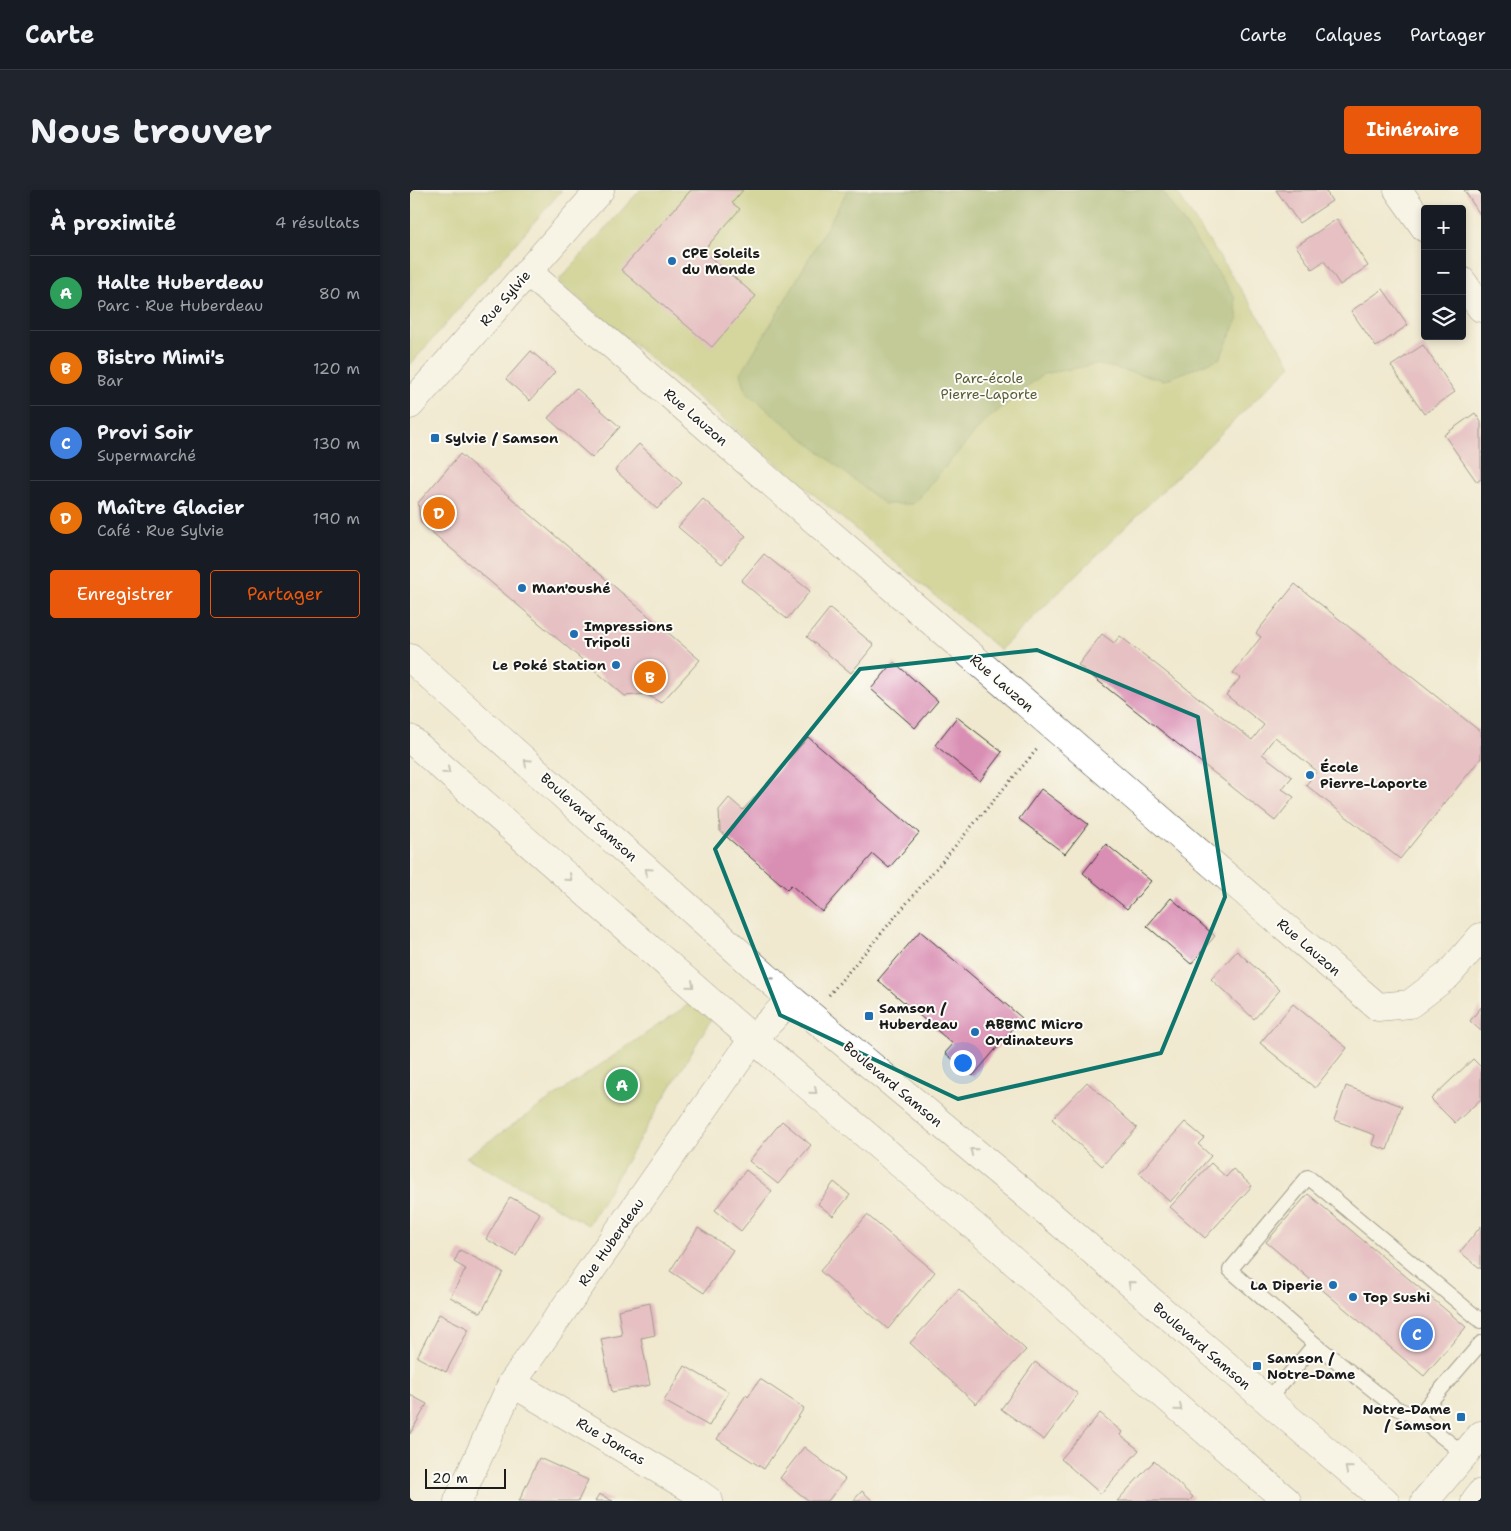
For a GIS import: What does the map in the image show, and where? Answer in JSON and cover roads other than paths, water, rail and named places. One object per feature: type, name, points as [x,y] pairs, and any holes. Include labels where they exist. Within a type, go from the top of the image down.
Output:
[{"type":"street","name":"Rue Sylvie","points":[[410,406],[600,190]]},
{"type":"street","points":[[1398,190],[1421,222]]},
{"type":"street","name":"Rue Lauzon","points":[[528,272],[988,672],[1378,1007],[1410,1004],[1448,975],[1481,937]]},
{"type":"street","points":[[1466,287],[1481,308]]},
{"type":"street","name":"Boulevard Samson","points":[[410,658],[791,999],[1053,1217],[1385,1501]]},
{"type":"street","points":[[410,738],[1288,1501]]},
{"type":"street","name":"Rue Huberdeau","points":[[458,1501],[512,1383],[753,1038],[791,999]]},
{"type":"street","name":"Rue Joncas","points":[[512,1383],[695,1490],[709,1501]]},
{"type":"street","points":[[1424,1501],[1473,1444]]},
{"type":"street","points":[[1474,1501],[1481,1493]]},
{"type":"lane","points":[[1473,1444],[1396,1408],[1316,1344],[1230,1270],[1308,1177],[1481,1321]]},
{"type":"lane","points":[[1417,1417],[1481,1343]]},
{"type":"lane","points":[[1267,1401],[1316,1344]]},
{"type":"place","name":"CPE Soleils du Monde","points":[[672,261]]},
{"type":"place","name":"Sylvie / Samson","points":[[435,438]]},
{"type":"place","name":"Maître Glacier","points":[[439,513]]},
{"type":"place","name":"Man'oushé","points":[[522,588]]},
{"type":"place","name":"Impressions Tripoli","points":[[574,634]]},
{"type":"place","name":"Le Poké Station","points":[[616,665]]},
{"type":"place","name":"Bistro Mimi's","points":[[650,677]]},
{"type":"place","name":"École Pierre-Laporte","points":[[1310,775]]},
{"type":"place","name":"Samson / Huberdeau","points":[[869,1016]]},
{"type":"place","name":"ABBMC Micro Ordinateurs","points":[[975,1032]]},
{"type":"place","name":"Halte Huberdeau","points":[[622,1085]]},
{"type":"place","name":"La Diperie","points":[[1333,1285]]},
{"type":"place","name":"Top Sushi","points":[[1353,1297]]},
{"type":"place","name":"Provi Soir","points":[[1417,1334]]},
{"type":"place","name":"Samson / Notre-Dame","points":[[1257,1366]]},
{"type":"place","name":"Notre-Dame / Samson","points":[[1461,1417]]},
{"type":"park label","name":"Parc-école Pierre-Laporte","points":[[989,386]]}]
